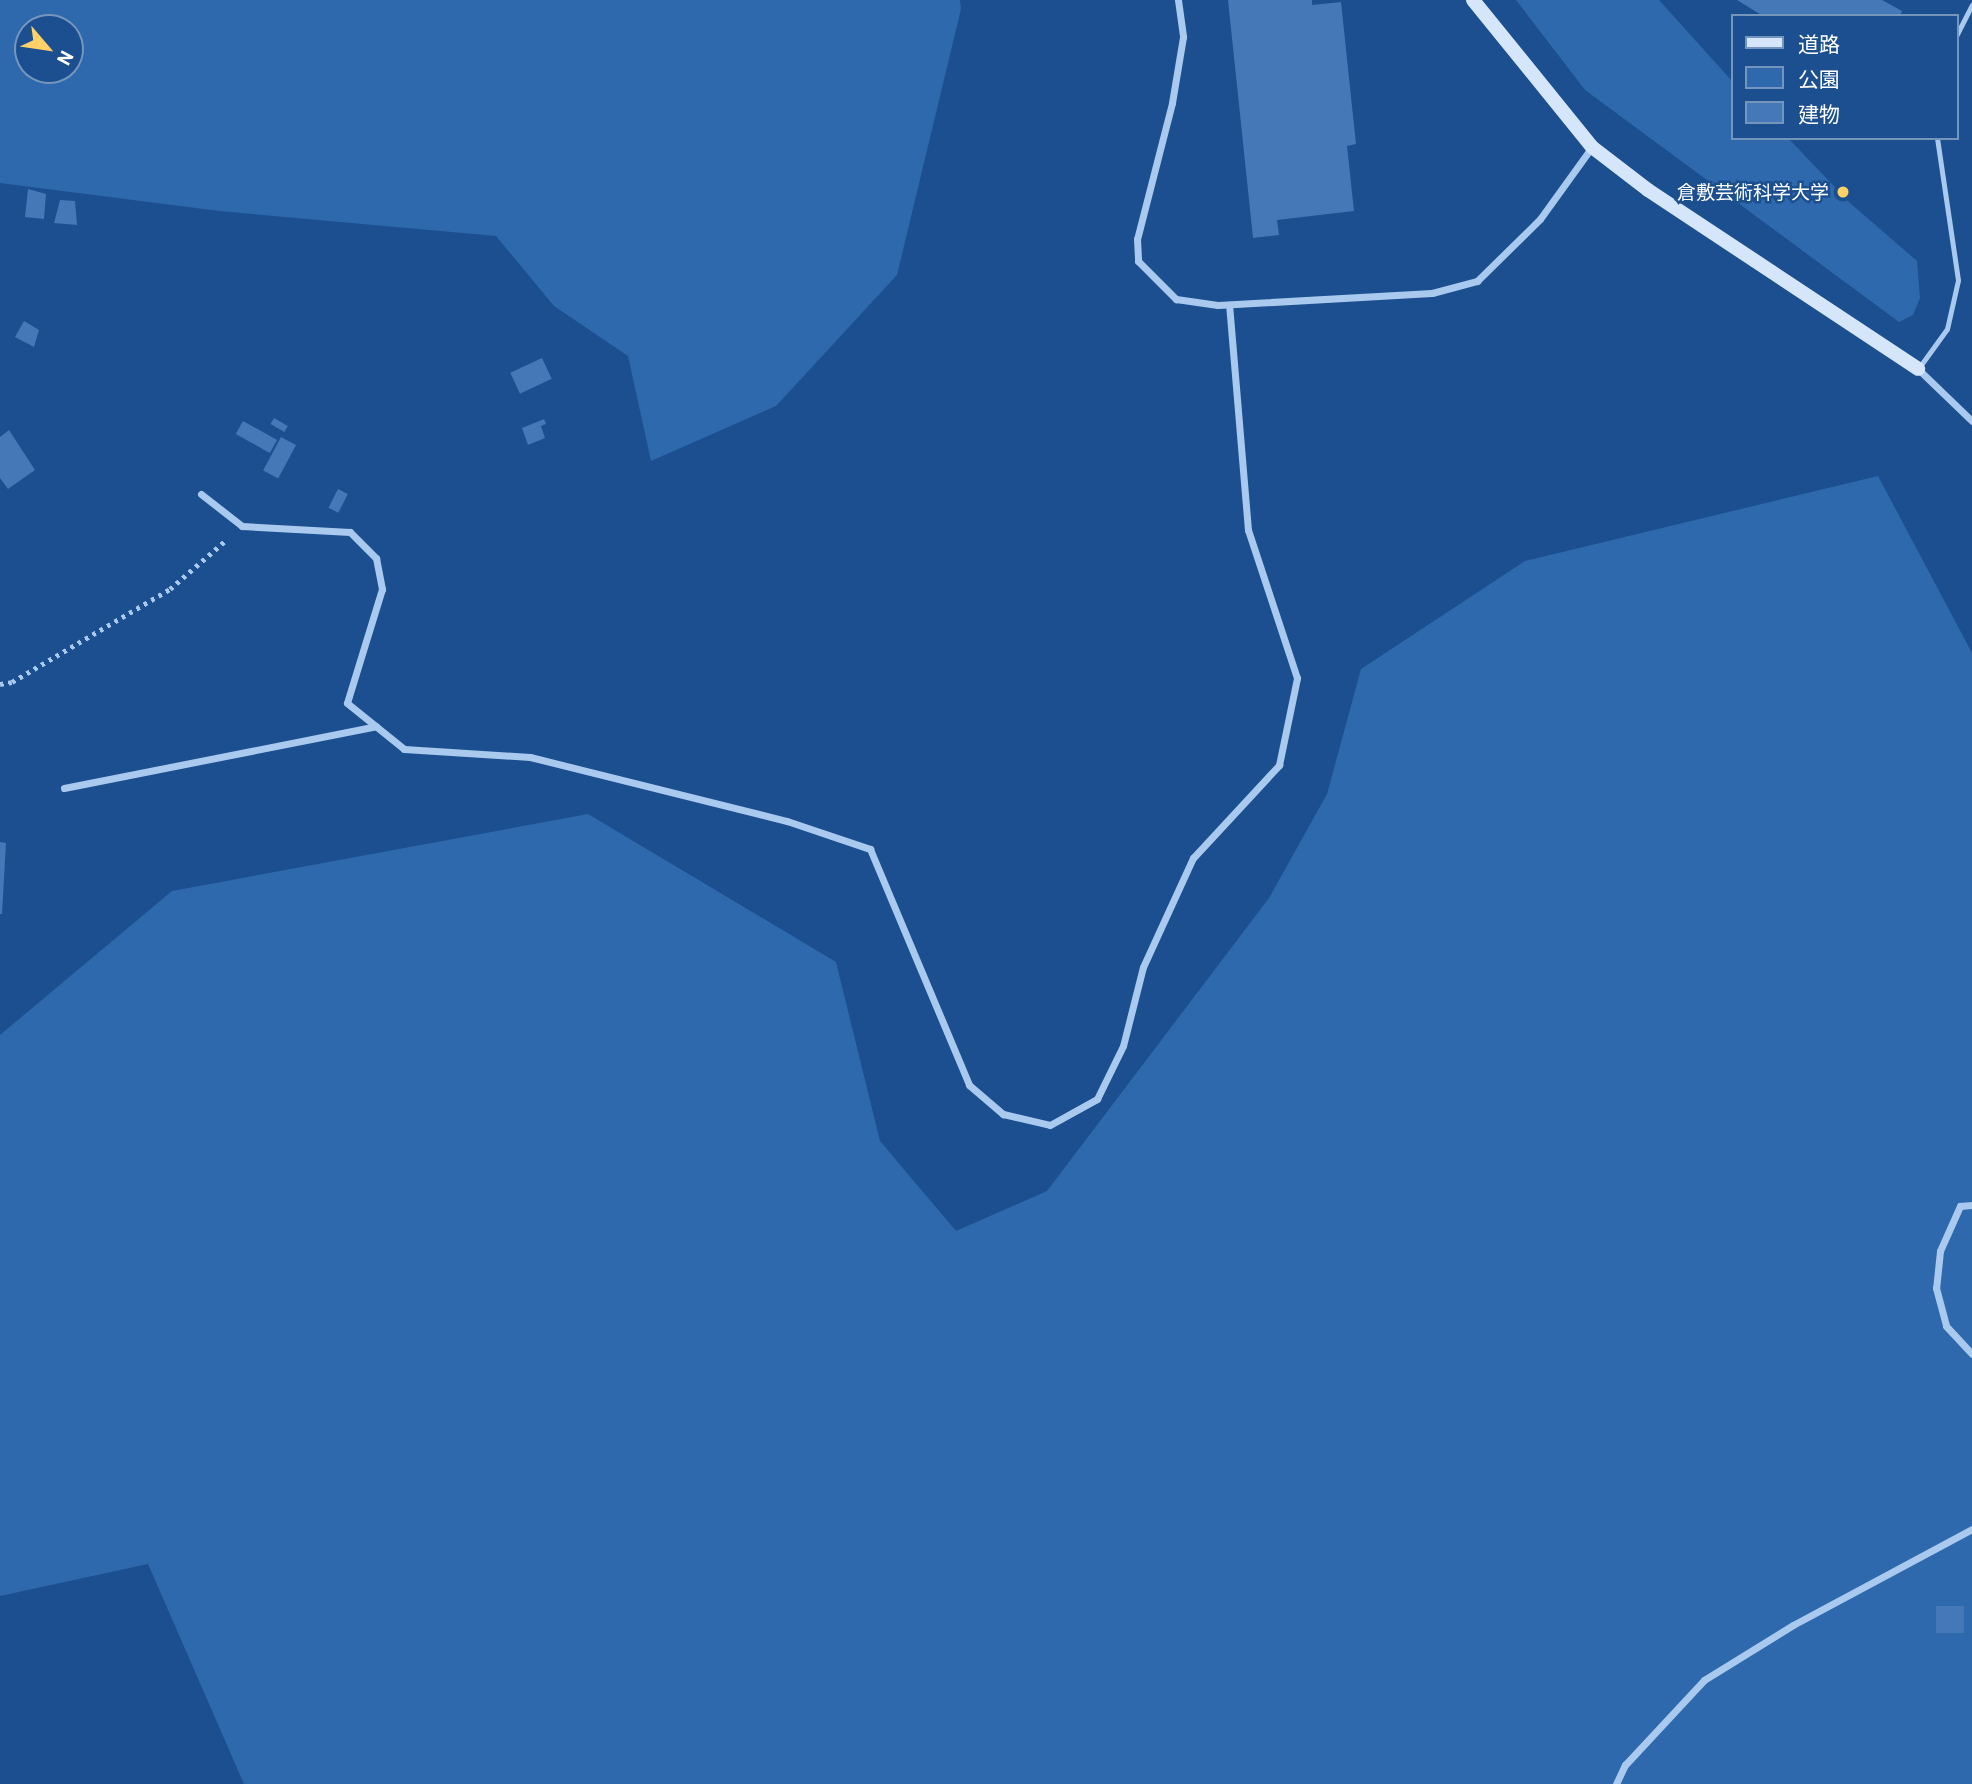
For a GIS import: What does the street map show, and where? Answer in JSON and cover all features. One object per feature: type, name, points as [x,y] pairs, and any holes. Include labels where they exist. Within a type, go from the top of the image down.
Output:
[{"type":"street","points":[[1178,0],[1183,37],[1172,103],[1140,214],[1138,261],[1176,299],[1229,305],[1432,293],[1477,281],[1540,219],[1592,147]]},
{"type":"street","points":[[1473,0],[1592,147],[1659,198],[1918,369],[1972,421]]},
{"type":"street","points":[[201,494],[242,526],[350,532],[376,558],[382,589],[347,703],[404,748],[530,757],[787,821],[870,849],[969,1085],[1003,1114],[1051,1125],[1097,1100],[1123,1046],[1143,967],[1193,858],[1279,765],[1297,678],[1248,530],[1229,305]]},
{"type":"street","points":[[64,788],[376,726]]},
{"type":"street","points":[[1972,1205],[1961,1206],[1940,1251],[1936,1288],[1946,1326],[1972,1354]]},
{"type":"street","points":[[1616,1784],[1625,1765],[1704,1680],[1793,1625],[1972,1529]]},
{"type":"lane","points":[[1958,32],[1972,5]]},
{"type":"lane","points":[[1918,369],[1947,329],[1958,280],[1937,140]]},
{"type":"path","points":[[0,684],[12,682],[170,589],[242,526]]},
{"type":"green space","points":[[0,0],[960,0],[961,9],[897,275],[776,406],[651,461],[628,356],[554,306],[496,236],[219,211],[0,183]]},
{"type":"green space","points":[[1516,0],[1659,0],[1730,79],[1730,140],[1790,140],[1850,203],[1917,261],[1920,298],[1913,315],[1899,322],[1585,90]]},
{"type":"green space","points":[[1878,476],[1972,653],[1972,1784],[244,1784],[148,1564],[0,1596],[0,1035],[172,891],[588,814],[836,962],[880,1141],[956,1231],[1047,1191],[1269,898],[1327,794],[1361,669],[1525,561]]},
{"type":"building","points":[[1228,0],[1312,0],[1312,5],[1341,2],[1356,144],[1347,146],[1354,211],[1277,220],[1279,235],[1253,238]]},
{"type":"building","points":[[1737,0],[1882,0],[1902,11],[1901,14],[1760,14]]},
{"type":"building","points":[[28,189],[46,194],[44,219],[25,217]]},
{"type":"building","points":[[60,200],[75,201],[77,225],[54,223]]},
{"type":"building","points":[[24,321],[39,330],[34,347],[15,337]]},
{"type":"building","points":[[542,358],[552,379],[520,394],[510,373]]},
{"type":"building","points":[[274,418],[288,426],[284,432],[270,424]]},
{"type":"building","points":[[544,419],[546,424],[541,426],[545,438],[528,445],[522,428]]},
{"type":"building","points":[[243,421],[277,440],[270,453],[236,434]]},
{"type":"building","points":[[9,430],[35,470],[8,489],[0,478],[0,437]]},
{"type":"building","points":[[281,437],[296,445],[278,479],[263,471]]},
{"type":"building","points":[[338,489],[348,494],[338,513],[328,508]]},
{"type":"building","points":[[0,842],[6,843],[2,914],[0,914]]},
{"type":"building","points":[[1936,1606],[1964,1606],[1964,1633],[1936,1633]]},
{"type":"place","name":"倉敷芸術科学大学","points":[[1843,192]]}]
